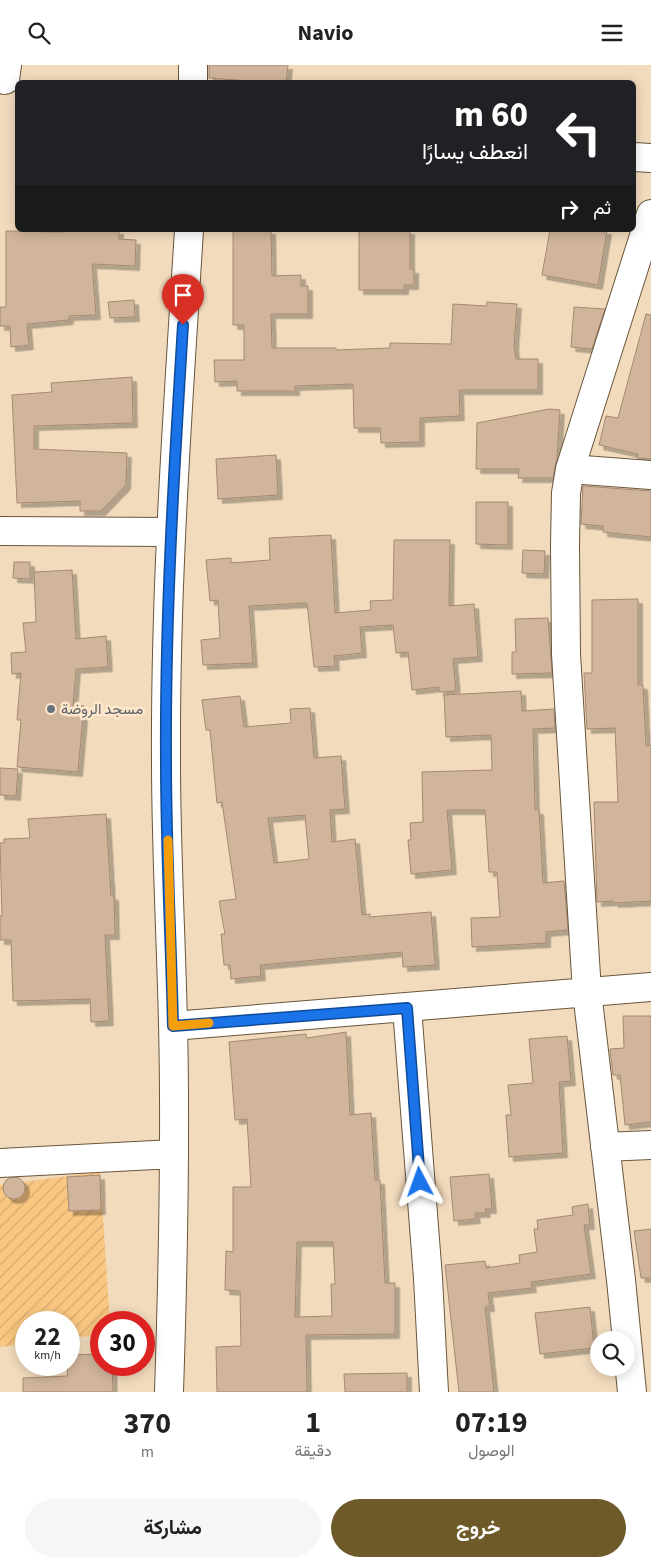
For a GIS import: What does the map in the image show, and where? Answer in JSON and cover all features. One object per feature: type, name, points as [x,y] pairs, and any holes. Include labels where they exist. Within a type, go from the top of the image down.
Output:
[{"type":"street","points":[[193,65],[193,80]]},
{"type":"street","points":[[636,157],[651,158]]},
{"type":"street","points":[[632,1392],[587,992],[566,654],[565,536],[566,493],[570,469],[651,214]]},
{"type":"street","points":[[169,1392],[174,1154],[173,1026],[166,763],[170,532],[189,232]]},
{"type":"street","points":[[570,469],[651,475]]},
{"type":"street","points":[[0,531],[170,532]]},
{"type":"street","points":[[173,1026],[651,987]]},
{"type":"street","points":[[407,1008],[428,1278],[434,1392]]},
{"type":"street","points":[[605,1147],[651,1145]]},
{"type":"street","points":[[0,1163],[174,1154]]},
{"type":"shaded area","points":[[100,1172],[109,1311],[90,1311],[90,1336],[80,1337],[80,1311],[15,1311],[15,1345],[0,1347],[0,1185]]},
{"type":"building","points":[[209,65],[288,65],[286,80],[209,78]]},
{"type":"building","points":[[6,231],[119,232],[119,239],[136,240],[135,266],[92,264],[96,315],[69,316],[69,320],[27,324],[29,345],[11,347],[10,326],[0,326],[0,307],[6,307]]},
{"type":"building","points":[[233,232],[271,232],[272,276],[301,275],[301,286],[308,286],[308,314],[271,314],[272,348],[336,348],[336,350],[390,348],[390,343],[451,344],[453,304],[486,306],[487,302],[517,304],[514,346],[516,359],[538,359],[538,390],[459,390],[460,416],[420,418],[420,442],[381,443],[380,428],[354,428],[353,384],[295,386],[295,391],[237,391],[237,381],[215,382],[214,360],[244,360],[244,325],[233,325]]},
{"type":"building","points":[[359,232],[410,232],[410,269],[414,269],[414,285],[404,285],[404,290],[359,290]]},
{"type":"building","points":[[550,232],[607,232],[598,285],[542,275]]},
{"type":"building","points":[[134,300],[135,317],[110,318],[108,302]]},
{"type":"building","points":[[574,307],[605,309],[592,349],[571,347]]},
{"type":"building","points":[[646,314],[651,315],[651,459],[637,458],[638,454],[599,445],[606,416],[618,418]]},
{"type":"building","points":[[132,377],[133,423],[34,426],[34,449],[127,453],[126,485],[101,511],[80,511],[80,501],[17,503],[12,395],[52,392],[51,383]]},
{"type":"building","points":[[549,409],[560,410],[557,457],[553,478],[518,478],[519,469],[476,469],[477,423]]},
{"type":"building","points":[[276,455],[278,495],[218,499],[216,459]]},
{"type":"building","points":[[583,486],[651,491],[651,537],[603,532],[603,526],[581,524]]},
{"type":"building","points":[[476,502],[508,502],[508,545],[476,544]]},
{"type":"building","points":[[331,535],[335,613],[371,610],[370,601],[393,600],[394,540],[450,540],[449,606],[474,604],[478,657],[453,659],[456,691],[439,692],[439,687],[412,690],[408,652],[396,653],[393,625],[360,627],[362,653],[334,656],[335,666],[314,667],[307,603],[249,606],[253,663],[203,665],[201,640],[220,638],[218,600],[210,601],[206,560],[231,558],[231,563],[270,560],[269,538]]},
{"type":"building","points":[[523,550],[545,551],[544,574],[522,573]]},
{"type":"building","points":[[14,562],[30,562],[30,579],[13,578]]},
{"type":"building","points":[[72,570],[76,639],[106,636],[108,667],[76,669],[73,705],[84,706],[78,772],[17,767],[21,720],[17,720],[21,673],[12,674],[11,653],[26,652],[23,623],[36,622],[34,572]]},
{"type":"building","points":[[638,599],[638,685],[643,685],[646,746],[651,745],[651,901],[597,902],[594,802],[618,802],[615,728],[587,729],[584,673],[592,673],[592,600]]},
{"type":"building","points":[[548,618],[552,673],[512,674],[512,652],[516,652],[515,619]]},
{"type":"building","points":[[521,691],[522,711],[554,709],[555,728],[533,729],[535,810],[539,810],[543,883],[564,881],[568,930],[546,932],[546,943],[472,947],[471,918],[500,917],[497,872],[489,872],[485,810],[447,810],[452,870],[411,874],[408,840],[411,840],[410,823],[423,822],[422,772],[492,770],[491,735],[446,737],[444,695]]},
{"type":"building","points":[[240,696],[244,727],[291,723],[290,709],[310,708],[314,758],[341,756],[345,809],[330,810],[332,842],[355,839],[362,915],[370,914],[370,917],[431,912],[435,965],[403,967],[402,952],[260,965],[261,976],[231,979],[230,965],[224,965],[221,934],[225,934],[219,901],[236,899],[222,802],[217,803],[210,730],[206,730],[202,700]],"holes":[[[305,815],[309,859],[274,863],[268,818]]]},
{"type":"building","points":[[0,768],[18,769],[16,796],[0,795]]},
{"type":"building","points":[[106,814],[111,896],[114,896],[115,935],[105,935],[109,1021],[91,1022],[90,999],[13,1001],[11,940],[0,940],[0,916],[2,916],[0,843],[4,843],[4,839],[30,838],[28,819]]},
{"type":"building","points":[[623,1016],[651,1016],[651,1122],[625,1125],[620,1075],[613,1075],[610,1049],[624,1048]]},
{"type":"building","points":[[346,1032],[350,1115],[371,1113],[375,1180],[380,1180],[385,1283],[395,1283],[395,1334],[306,1335],[307,1392],[217,1392],[216,1347],[241,1346],[240,1291],[225,1290],[226,1251],[233,1252],[233,1187],[251,1187],[247,1119],[235,1120],[229,1042],[306,1034],[307,1038]],"holes":[[[297,1242],[333,1242],[335,1284],[331,1284],[332,1316],[295,1317]]]},
{"type":"building","points":[[567,1036],[571,1081],[559,1082],[563,1153],[509,1157],[506,1115],[511,1115],[508,1085],[533,1083],[529,1039]]},
{"type":"building","points":[[489,1174],[492,1209],[485,1209],[486,1213],[475,1213],[476,1219],[454,1221],[450,1177]]},
{"type":"building","points":[[100,1175],[101,1210],[69,1211],[67,1177]]},
{"type":"building","points":[[10,1177],[18,1177],[25,1184],[25,1192],[18,1199],[10,1199],[3,1192],[3,1184]]},
{"type":"building","points":[[588,1204],[590,1225],[584,1225],[591,1274],[531,1282],[532,1288],[488,1293],[490,1307],[485,1307],[494,1392],[459,1392],[445,1265],[485,1261],[486,1268],[520,1263],[519,1255],[537,1252],[534,1229],[538,1229],[537,1220],[573,1215],[572,1207]]},
{"type":"building","points":[[651,1229],[651,1278],[641,1278],[634,1231]]},
{"type":"building","points":[[590,1307],[592,1331],[590,1331],[590,1348],[540,1354],[535,1313]]},
{"type":"building","points":[[90,1354],[90,1376],[112,1376],[113,1392],[23,1392],[23,1378],[80,1376],[80,1355]]},
{"type":"building","points":[[407,1373],[407,1392],[345,1392],[344,1374]]},
{"type":"slow traffic","points":[[168,840],[173,1026],[209,1023]]},
{"type":"place","name":"مسجد الروضة","points":[[51,709]]},
{"type":"route","points":[[183,325],[170,532],[166,655],[166,763],[173,1026],[407,1008],[420,1182]]}]
